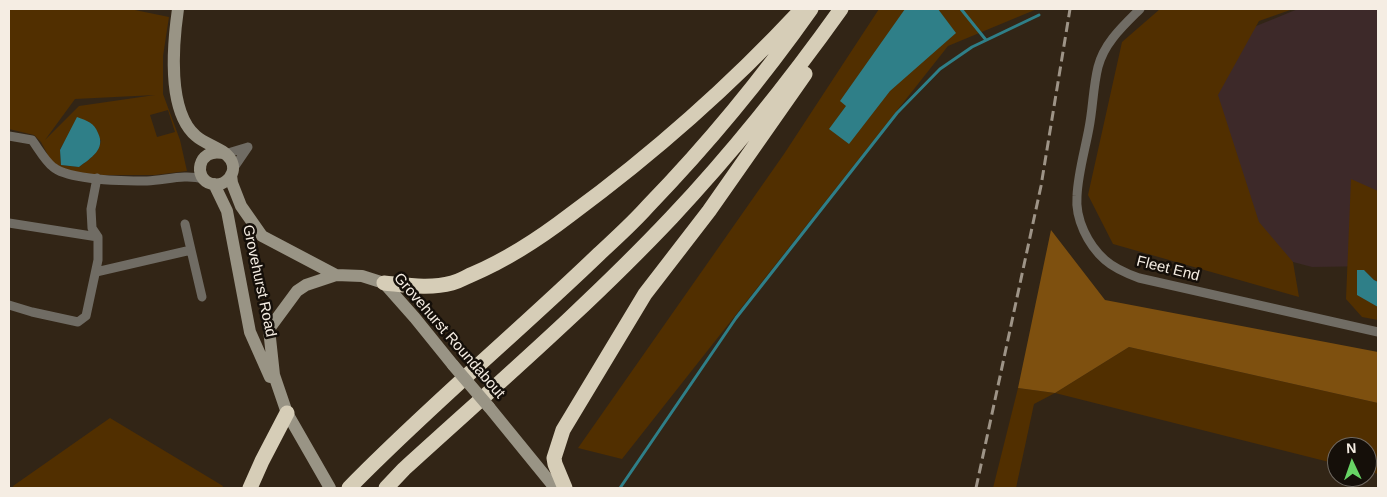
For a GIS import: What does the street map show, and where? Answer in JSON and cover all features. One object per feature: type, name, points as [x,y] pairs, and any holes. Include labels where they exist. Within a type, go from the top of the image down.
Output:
[{"type":"highway","points":[[384,283],[432,286],[455,282],[496,264],[541,236],[641,162],[692,118],[741,72],[802,9]]},
{"type":"highway","points":[[349,488],[387,450],[570,282],[648,207],[742,99],[787,43],[811,9]]},
{"type":"highway","points":[[386,488],[404,469],[582,306],[672,217],[766,109],[841,9]]},
{"type":"highway","points":[[565,488],[554,458],[563,430],[644,294],[709,211],[850,9]]},
{"type":"highway","points":[[250,488],[287,413]]},
{"type":"street","points":[[178,9],[175,27],[174,61],[175,86],[182,116],[196,136],[230,160],[232,173]]},
{"type":"street","name":"Fleet End","points":[[1140,9],[1116,33],[1098,66],[1090,126],[1076,198],[1083,230],[1092,246],[1106,261],[1124,272],[1139,278],[1378,332]]},
{"type":"street","points":[[9,136],[32,140],[52,167],[63,174],[148,181],[190,176],[223,183],[232,173],[234,165],[248,146],[228,153],[211,152],[188,172],[176,177]]},
{"type":"street","points":[[196,136],[201,161],[200,169],[209,181]]},
{"type":"street","name":"Grovehurst Road","points":[[232,173],[232,183],[241,206],[262,236],[336,275]]},
{"type":"street","points":[[9,305],[78,322],[86,316],[98,260],[98,237],[92,228],[91,209],[97,178]]},
{"type":"street","name":"Grovehurst Road","points":[[209,181],[227,211],[250,332],[287,413]]},
{"type":"street","points":[[9,222],[98,237]]},
{"type":"street","points":[[184,224],[202,297]]},
{"type":"street","points":[[96,272],[191,250]]},
{"type":"street","name":"Grovehurst Roundabout","points":[[329,487],[287,413],[274,376],[268,329],[297,291],[311,283],[336,275],[362,276],[384,283],[555,488]]},
{"type":"shaded area","points":[[9,9],[130,9],[169,17],[163,56],[163,94],[180,140],[187,171],[155,175],[102,175],[68,172],[51,161],[41,142],[34,135],[9,129]],"holes":[[[155,95],[79,106],[45,140],[75,99]],[[168,110],[175,132],[157,137],[150,115]],[[73,128],[101,140],[96,152],[79,167],[61,165],[60,149]]]},
{"type":"shaded area","points":[[879,9],[1037,9],[948,46],[622,459],[578,448],[784,154]]},
{"type":"shaded area","points":[[1160,9],[1293,9],[1259,21],[1218,95],[1259,222],[1293,262],[1299,297],[1113,244],[1088,195],[1122,42]]},
{"type":"shaded area","points":[[1298,9],[1378,9],[1378,266],[1312,267],[1191,235],[1141,89],[1244,31]]},
{"type":"shaded area","points":[[1351,179],[1378,191],[1378,282],[1364,270],[1378,307],[1378,320],[1362,317],[1346,299]]},
{"type":"shaded area","points":[[1051,230],[1105,300],[1378,352],[1378,403],[1129,347],[1055,393],[1018,388]]},
{"type":"shaded area","points":[[1129,347],[1378,403],[1378,474],[1377,437],[1327,437],[1327,461],[1055,393]]},
{"type":"shaded area","points":[[1018,388],[1055,393],[1034,404],[1016,488],[993,488]]},
{"type":"shaded area","points":[[110,418],[223,486],[222,488],[14,488],[13,486]]},
{"type":"water","points":[[905,9],[938,9],[956,33],[890,91],[849,144],[829,129],[846,106],[840,101]]},
{"type":"water","points":[[77,117],[95,127],[100,139],[99,148],[92,157],[79,167],[61,165],[60,150]]},
{"type":"water","points":[[1357,270],[1364,270],[1378,282],[1378,307],[1357,295]]},
{"type":"waterway","points":[[961,9],[986,40]]},
{"type":"waterway","points":[[620,488],[736,318],[897,113],[940,69],[972,47],[1039,15]]},
{"type":"railway","points":[[976,488],[1041,186],[1070,9]]}]
